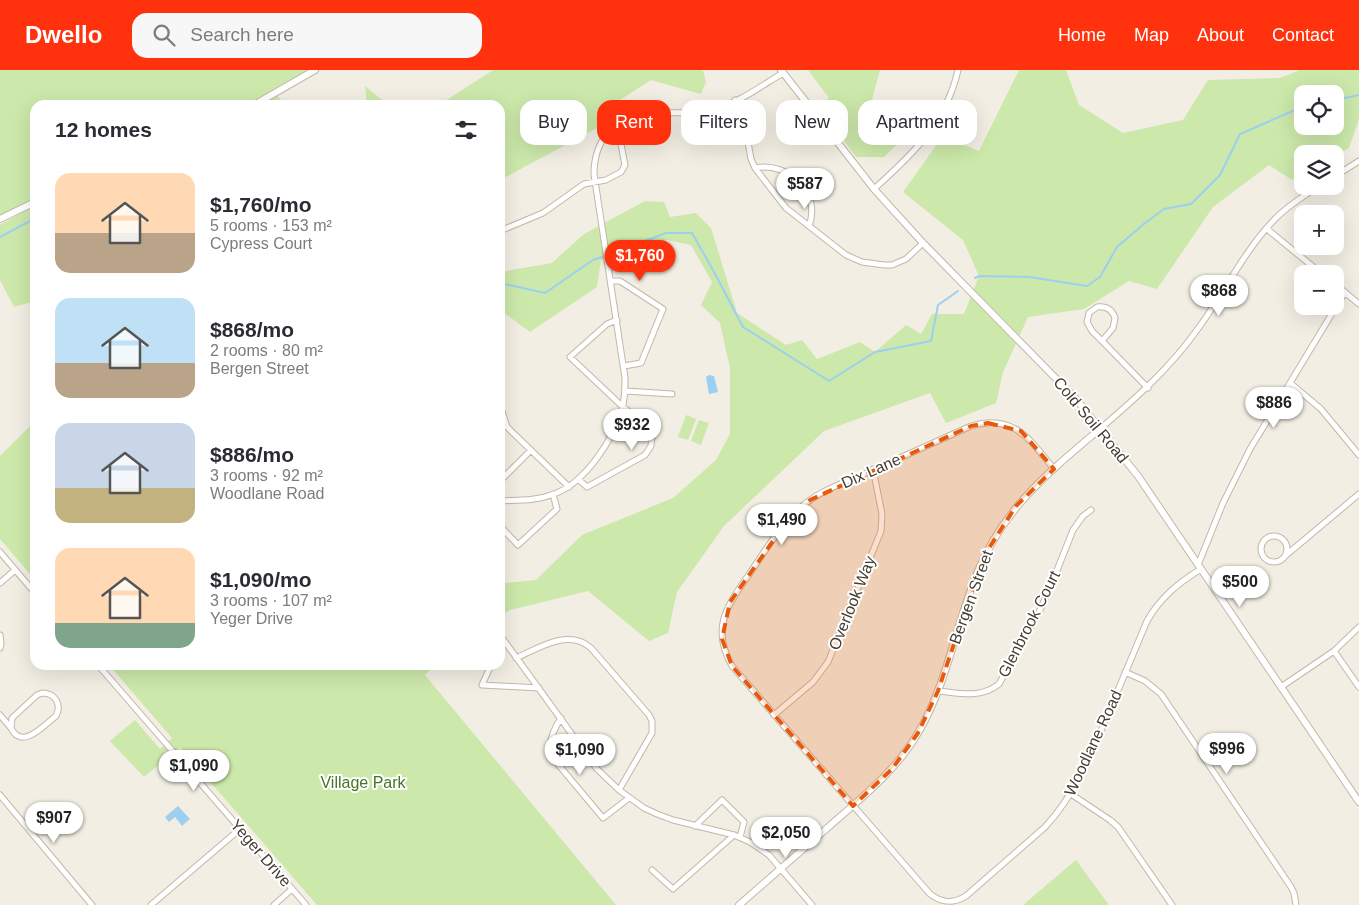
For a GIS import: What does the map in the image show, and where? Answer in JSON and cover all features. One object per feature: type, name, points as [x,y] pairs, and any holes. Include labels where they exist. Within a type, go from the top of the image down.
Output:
[{"type":"street","points":[[263,100],[316,70]]},
{"type":"street","points":[[874,188],[909,157],[930,132],[946,104],[958,70]]},
{"type":"street","points":[[735,100],[782,71]]},
{"type":"street","name":"Cold Soil Road","points":[[782,71],[874,188],[923,243],[1076,398],[1101,428],[1138,476],[1359,802]]},
{"type":"street","points":[[505,501],[532,500],[553,494],[578,479],[604,445],[623,407],[625,391],[624,366],[595,182],[594,165],[600,145]]},
{"type":"street","points":[[505,229],[543,213],[584,184],[606,180],[624,169],[621,145]]},
{"type":"street","points":[[748,145],[754,168],[786,208],[846,255],[867,263],[884,265],[898,263],[912,255],[923,243]]},
{"type":"street","points":[[1344,170],[1359,161]]},
{"type":"street","points":[[754,168],[769,166],[799,180],[806,190],[813,212],[809,226]]},
{"type":"street","name":"Bergen Street","points":[[739,905],[880,782],[906,752],[929,714],[975,577],[984,556],[1016,506],[1041,479],[1148,388],[1198,330],[1266,229],[1288,208],[1306,195]]},
{"type":"street","points":[[0,219],[30,204]]},
{"type":"street","points":[[1266,229],[1311,265]]},
{"type":"street","points":[[611,281],[620,281],[663,309],[641,363],[624,366]]},
{"type":"street","points":[[1200,567],[1236,476],[1345,292],[1359,304]]},
{"type":"street","points":[[1102,341],[1114,328],[1116,318],[1110,310],[1101,307],[1089,313],[1088,327],[1148,388]]},
{"type":"street","points":[[578,479],[587,487],[642,458],[648,451],[652,440],[650,429],[646,424],[623,407],[570,357],[607,324],[617,320]]},
{"type":"street","points":[[1290,383],[1321,409],[1359,455]]},
{"type":"street","points":[[625,391],[672,394]]},
{"type":"street","points":[[505,421],[507,427],[569,486]]},
{"type":"street","name":"Dix Lane","points":[[853,806],[732,666],[724,648],[721,629],[726,609],[784,524],[799,509],[822,492],[971,426],[988,423],[1005,424],[1021,431],[1054,468]]},
{"type":"street","points":[[505,476],[531,450]]},
{"type":"street","name":"Overlook Way","points":[[774,715],[813,682],[821,673],[832,654],[881,531],[882,514],[873,470]]},
{"type":"street","points":[[505,531],[518,545],[557,509],[553,494]]},
{"type":"street","points":[[1285,556],[1287,547],[1285,542],[1278,536],[1268,537],[1262,544],[1261,552],[1266,560],[1274,563],[1279,562],[1359,494]]},
{"type":"street","name":"Glenbrook Court","points":[[938,691],[979,694],[999,684],[1040,610],[1060,566],[1073,530],[1083,516],[1091,510]]},
{"type":"street","points":[[0,552],[30,587]]},
{"type":"street","name":"Woodlane Road","points":[[853,806],[930,894],[941,901],[954,902],[966,896],[1056,816],[1071,794],[1090,758],[1153,610],[1172,589],[1200,567]]},
{"type":"street","points":[[0,583],[15,570]]},
{"type":"street","points":[[1281,687],[1334,651],[1359,627]]},
{"type":"street","points":[[0,635],[0,648]]},
{"type":"street","points":[[516,658],[562,639],[575,638],[582,640],[649,715],[652,721],[652,733],[619,790]]},
{"type":"street","points":[[505,644],[598,769],[619,790],[657,814],[695,826],[734,835],[760,848],[781,868],[812,905]]},
{"type":"street","points":[[1334,651],[1359,687]]},
{"type":"street","name":"Yeger Drive","points":[[102,670],[306,905]]},
{"type":"street","points":[[489,670],[482,685],[539,688]]},
{"type":"street","points":[[1125,672],[1145,681],[1160,694],[1291,888],[1296,905]]},
{"type":"street","points":[[0,715],[16,735],[30,737],[56,716],[58,701],[47,693],[37,695],[15,714],[11,722],[11,728]]},
{"type":"street","points":[[561,718],[556,725],[549,744],[552,756],[603,818],[629,798]]},
{"type":"street","points":[[1071,794],[1118,827],[1172,905]]},
{"type":"street","points":[[0,795],[92,905]]},
{"type":"street","points":[[695,826],[722,800],[744,822],[740,837]]},
{"type":"street","points":[[151,905],[240,829]]},
{"type":"street","points":[[652,870],[673,889],[734,835]]},
{"type":"street","points":[[274,905],[292,889]]},
{"type":"highlighted area","points":[[988,423],[1021,431],[1054,469],[1016,506],[984,556],[938,691],[918,733],[892,769],[853,806],[732,666],[722,639],[730,602],[785,524],[810,500],[971,426]]},
{"type":"green space","points":[[0,70],[317,70],[277,95],[281,100],[30,100],[30,205],[0,219]]},
{"type":"green space","points":[[493,70],[703,70],[706,82],[701,94],[651,80],[620,100],[597,100],[597,128],[587,133],[587,100],[520,100],[520,145],[565,145],[505,177],[505,100],[447,100]]},
{"type":"green space","points":[[808,70],[880,70],[873,100],[858,100],[858,145],[896,145],[884,157],[856,157],[847,145],[848,100],[827,100],[829,98]]},
{"type":"green space","points":[[1019,70],[1066,70],[1079,105],[1123,133],[1183,120],[1208,80],[1280,78],[1300,70],[1359,70],[1359,119],[1349,148],[1344,151],[1344,145],[1294,145],[1294,179],[1292,180],[1269,165],[1213,207],[1157,289],[1129,281],[1084,309],[1028,317],[1003,372],[996,403],[946,423],[930,393],[824,431],[724,526],[677,592],[668,633],[649,641],[588,591],[510,610],[505,613],[505,582],[536,580],[582,535],[673,498],[716,460],[730,434],[730,368],[720,323],[701,305],[712,282],[691,245],[667,240],[652,248],[601,260],[597,287],[530,332],[505,313],[505,271],[552,263],[584,234],[645,201],[664,202],[670,217],[696,213],[711,228],[737,313],[786,345],[802,340],[817,359],[860,342],[875,352],[906,325],[921,334],[932,314],[964,314],[979,276],[963,240],[903,192],[937,145],[965,145],[979,151]]},
{"type":"green space","points":[[365,86],[382,100],[366,100]]},
{"type":"green space","points":[[30,208],[30,302],[14,307],[0,280],[0,225]]},
{"type":"green space","points":[[686,415],[696,419],[688,440],[678,437]]},
{"type":"green space","points":[[699,420],[709,423],[701,445],[691,441]]},
{"type":"green space","points":[[30,426],[30,574],[0,539],[0,456]]},
{"type":"green space","name":"Village Park","points":[[113,670],[430,670],[425,675],[616,905],[317,905],[180,747],[144,777],[110,741],[135,720],[160,749],[172,738]]},
{"type":"green space","points":[[1076,860],[1109,905],[1023,905]]},
{"type":"water","points":[[709,375],[714,376],[718,392],[709,394],[706,377]]},
{"type":"water","points":[[178,806],[190,819],[182,826],[175,817],[169,822],[165,817]]},
{"type":"waterway","points":[[1344,98],[1359,95]]},
{"type":"waterway","points":[[975,278],[979,276],[1029,277],[1087,286],[1100,277],[1117,247],[1145,223],[1164,209],[1191,204],[1220,175],[1240,134],[1294,110]]},
{"type":"waterway","points":[[0,237],[30,221]]},
{"type":"waterway","points":[[611,254],[666,233],[692,233],[743,327],[829,381],[875,352],[931,341],[938,305],[958,291]]},
{"type":"waterway","points":[[505,284],[545,293],[593,260],[602,257]]}]
